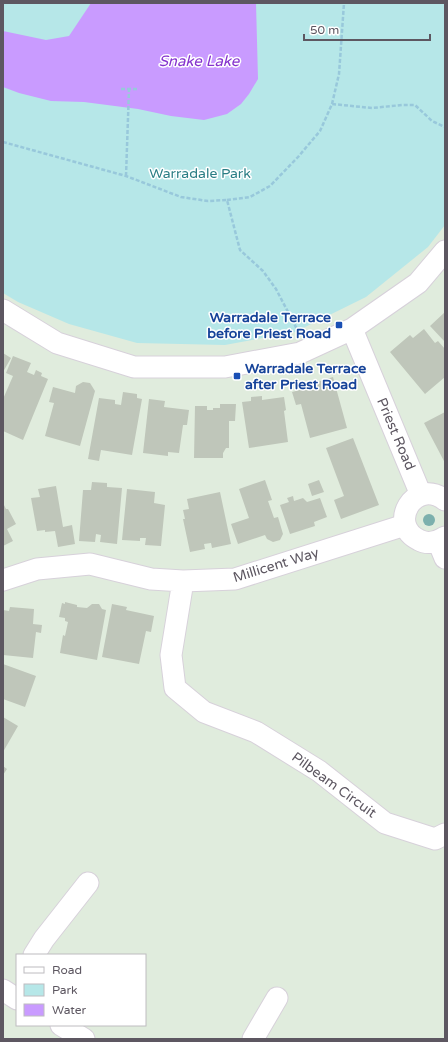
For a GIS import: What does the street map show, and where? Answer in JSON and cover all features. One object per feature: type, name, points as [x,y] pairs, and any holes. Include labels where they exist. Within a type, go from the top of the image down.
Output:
[{"type":"street","points":[[3,310],[57,343],[134,367],[225,367],[300,353],[352,329],[418,283],[445,252]]},
{"type":"street","name":"Priest Road","points":[[352,329],[422,494]]},
{"type":"street","points":[[443,546],[422,542],[414,538],[409,533],[405,525],[404,516],[407,506],[413,499],[422,494],[431,493],[440,496],[445,500]]},
{"type":"street","name":"Millicent Way","points":[[3,580],[37,569],[90,564],[151,579],[183,581],[235,579],[405,525]]},
{"type":"street","name":"Pilbeam Circuit","points":[[183,581],[171,655],[176,688],[204,712],[256,732],[319,771],[385,824],[435,839],[445,834]]},
{"type":"street","points":[[35,954],[44,938],[88,883]]},
{"type":"street","points":[[253,1039],[277,998]]},
{"type":"street","points":[[63,1026],[84,1039]]},
{"type":"path","points":[[3,142],[126,176],[181,197],[208,201],[250,197],[270,186],[298,157],[320,131],[332,104],[339,74],[344,3]]},
{"type":"path","points":[[121,89],[138,90]]},
{"type":"path","points":[[126,176],[130,89]]},
{"type":"path","points":[[332,104],[372,108],[415,105],[432,121],[445,127]]},
{"type":"path","points":[[227,200],[240,250],[263,271],[276,289],[308,349]]},
{"type":"green space","name":"Warradale Park","points":[[3,3],[445,3],[445,225],[428,247],[366,297],[295,332],[225,345],[137,343],[69,324],[18,302],[3,293]]},
{"type":"water","name":"Snake Lake","points":[[91,3],[256,3],[258,79],[241,104],[227,114],[204,120],[84,102],[51,101],[19,93],[3,87],[3,31],[46,40],[69,36]]},
{"type":"building","points":[[445,312],[445,342],[430,326]]},
{"type":"building","points":[[424,329],[435,343],[438,341],[445,349],[445,377],[425,394],[390,352],[410,335],[413,338]]},
{"type":"building","points":[[3,353],[11,358],[3,372]]},
{"type":"building","points":[[13,356],[31,363],[27,372],[34,375],[36,370],[42,373],[41,376],[48,379],[23,440],[3,431],[3,399],[13,376],[6,373]]},
{"type":"building","points":[[333,377],[347,428],[310,438],[301,404],[296,405],[292,392],[315,386],[314,383]]},
{"type":"building","points":[[83,382],[90,383],[95,391],[80,446],[45,436],[54,403],[49,402],[53,387],[75,393],[76,386]]},
{"type":"building","points":[[123,392],[137,394],[137,398],[142,399],[132,455],[101,450],[99,461],[88,459],[99,398],[115,400],[115,404],[121,405]]},
{"type":"building","points":[[262,396],[262,400],[284,397],[286,410],[284,411],[288,442],[249,448],[242,402],[251,401],[251,397]]},
{"type":"building","points":[[149,399],[165,401],[164,407],[189,410],[187,425],[183,425],[179,453],[168,452],[168,456],[143,453]]},
{"type":"building","points":[[220,404],[236,404],[235,421],[229,421],[229,448],[226,448],[223,453],[223,458],[194,458],[195,406],[207,406],[207,410],[213,410],[213,408],[220,408]]},
{"type":"building","points":[[445,412],[445,463],[424,423]]},
{"type":"building","points":[[353,438],[379,505],[341,519],[334,500],[344,496],[326,448]]},
{"type":"building","points":[[265,480],[272,500],[268,501],[274,518],[278,517],[283,534],[280,540],[273,542],[267,539],[265,535],[238,544],[231,524],[249,518],[239,489]]},
{"type":"building","points":[[319,480],[324,492],[312,496],[308,484]]},
{"type":"building","points":[[92,482],[107,483],[107,487],[122,488],[117,544],[100,542],[101,535],[96,534],[95,542],[79,541],[83,490],[91,490]]},
{"type":"building","points":[[56,486],[63,527],[72,525],[75,544],[58,547],[55,531],[37,531],[31,498],[40,497],[38,489]]},
{"type":"building","points":[[127,489],[155,492],[154,503],[165,505],[161,546],[145,545],[146,538],[140,538],[140,541],[122,540]]},
{"type":"building","points":[[220,492],[231,544],[212,548],[211,543],[204,544],[205,549],[190,552],[183,519],[185,519],[183,510],[189,509],[187,499]]},
{"type":"building","points":[[293,496],[294,501],[303,498],[307,502],[320,498],[327,517],[314,522],[315,526],[290,534],[280,505],[289,502],[287,498]]},
{"type":"building","points":[[3,503],[16,524],[7,529],[13,541],[3,546]]},
{"type":"building","points":[[65,602],[77,605],[77,607],[87,608],[92,604],[99,604],[102,609],[106,610],[97,660],[60,653],[63,635],[65,636],[68,622],[65,621],[65,618],[59,617],[62,603],[65,604]]},
{"type":"building","points":[[112,604],[127,607],[126,610],[154,616],[151,632],[146,631],[139,664],[102,657]]},
{"type":"building","points":[[10,607],[34,609],[33,624],[42,625],[41,633],[36,632],[33,658],[3,655],[3,610],[9,611]]},
{"type":"building","points":[[3,664],[36,676],[25,707],[3,699]]},
{"type":"building","points":[[3,717],[18,726],[3,752]]},
{"type":"building","points":[[3,766],[7,769],[3,775]]},
{"type":"place","name":"Warradale Terrace before Priest Road","points":[[339,325]]},
{"type":"place","name":"Warradale Terrace after Priest Road","points":[[237,376]]}]
